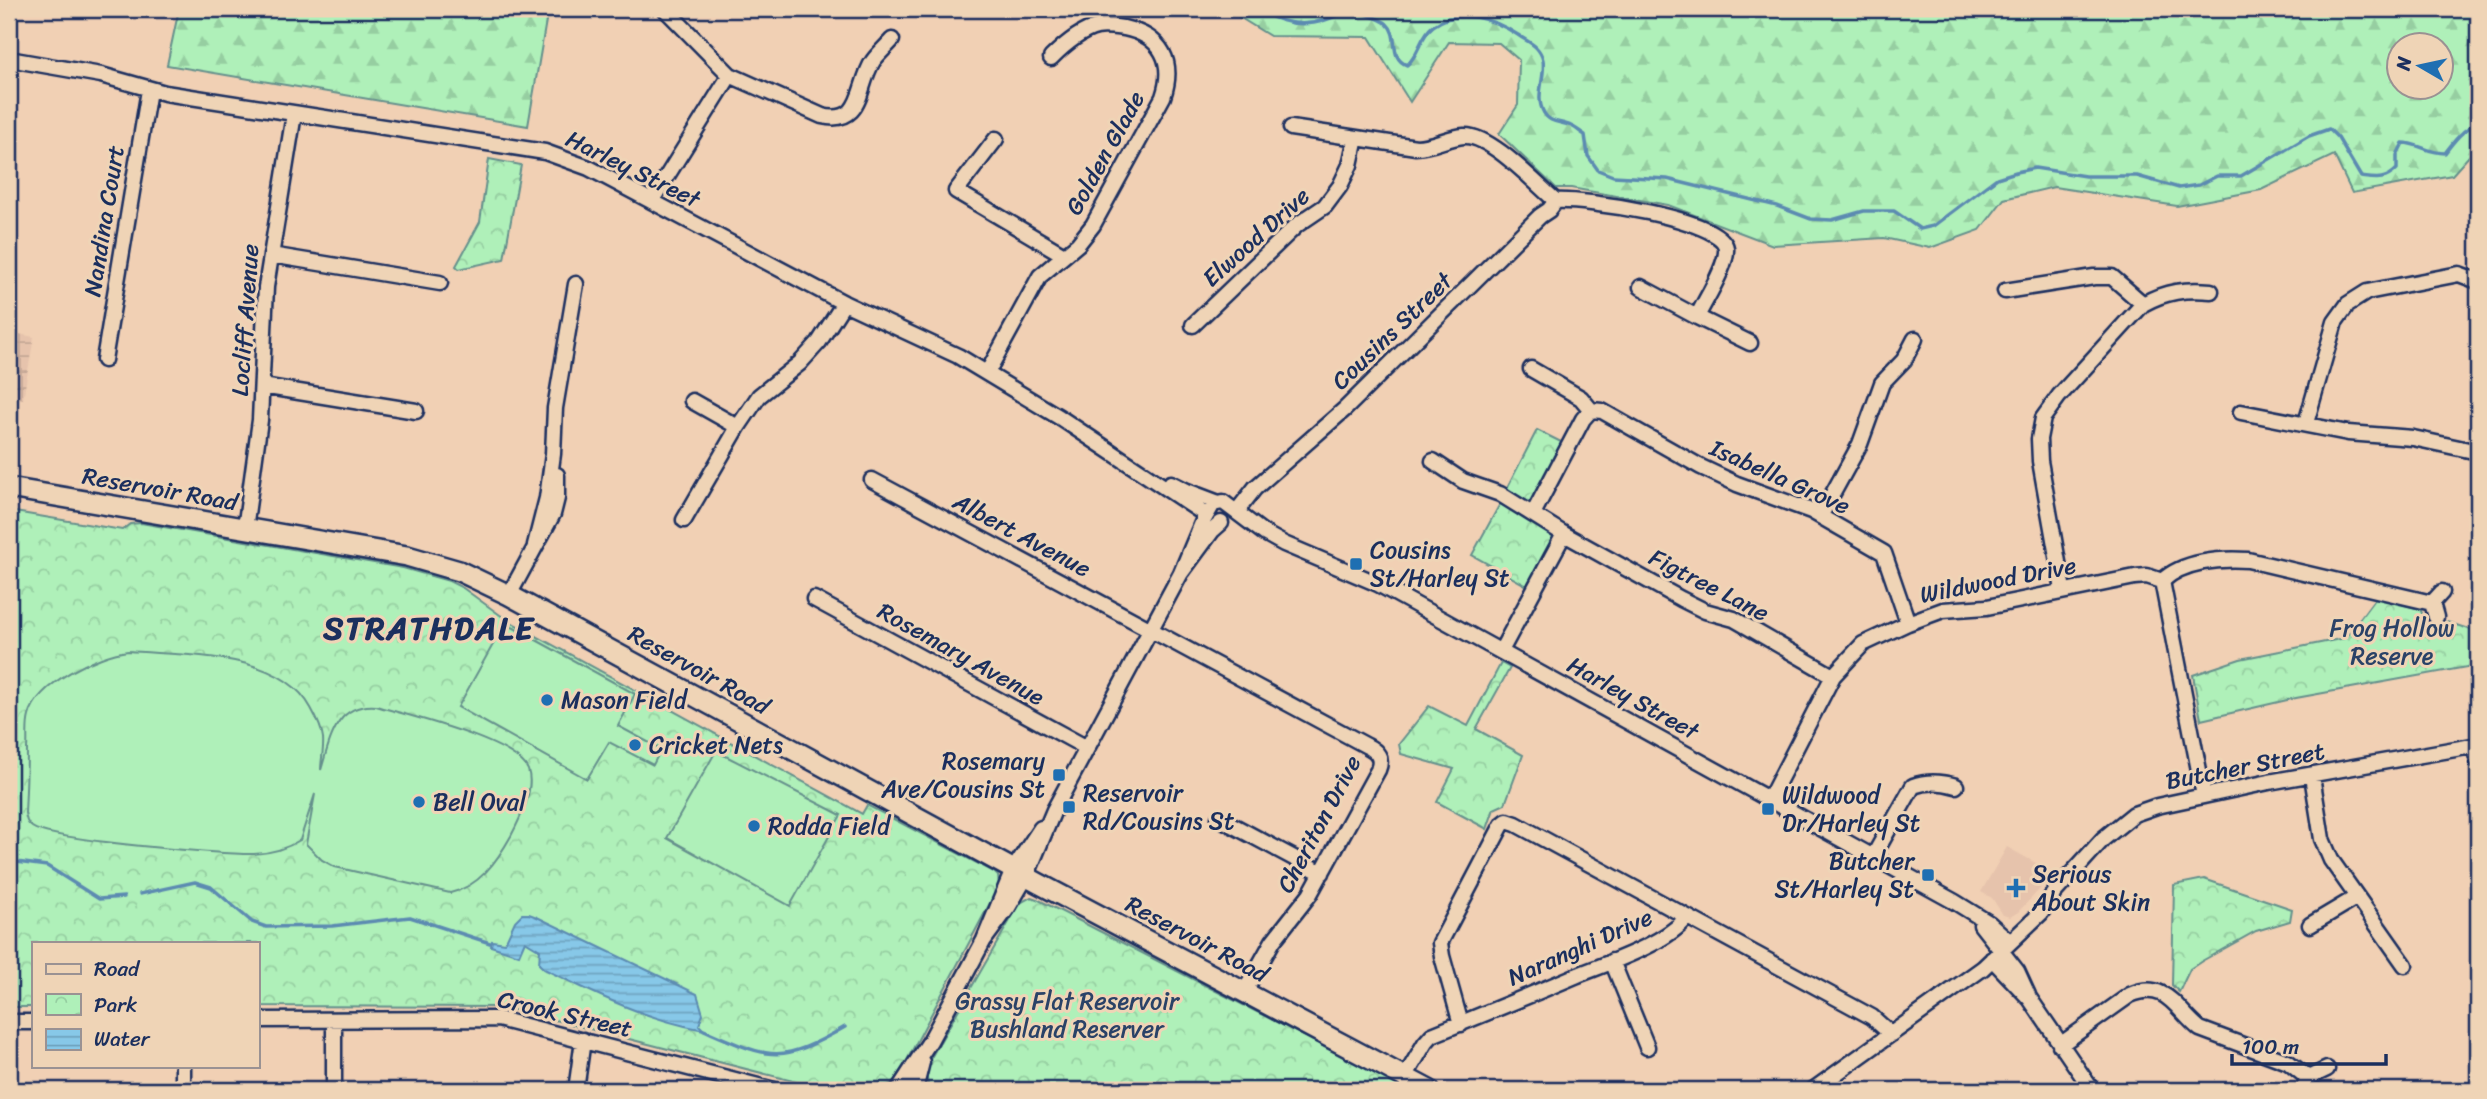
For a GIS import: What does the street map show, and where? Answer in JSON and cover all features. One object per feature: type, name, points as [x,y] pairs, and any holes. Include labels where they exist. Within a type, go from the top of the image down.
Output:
[{"type":"main road","name":"Reservoir Road","points":[[9,488],[427,561],[459,571],[509,595],[1020,873],[1429,1090]]},
{"type":"street","points":[[665,9],[730,75],[822,116],[838,117],[849,113],[858,102],[873,61],[892,40]]},
{"type":"street","name":"Golden Glade","points":[[987,373],[1040,276],[1078,244],[1093,225],[1163,97],[1169,79],[1162,50],[1144,35],[1116,27],[1096,27],[1063,45],[1051,58]]},
{"type":"street","name":"Harley Street","points":[[9,59],[101,75],[149,90],[545,152],[589,168],[844,303],[958,356],[1141,470],[1237,511],[1264,533],[1303,554],[1365,578],[1989,923],[2001,950],[2030,999],[2091,1090]]},
{"type":"street","points":[[652,200],[730,75]]},
{"type":"street","name":"Nandina Court","points":[[104,360],[149,90]]},
{"type":"street","name":"Locliff Avenue","points":[[246,529],[257,447],[266,287],[294,114]]},
{"type":"street","points":[[1292,128],[1416,147],[1471,136],[1488,144],[1556,201],[1572,200],[1669,216],[1716,233],[1724,240],[1727,250],[1698,317]]},
{"type":"street","name":"Elwood Drive","points":[[1193,325],[1297,225],[1325,206],[1340,186],[1350,165],[1356,138]]},
{"type":"street","points":[[996,139],[956,191],[1064,255]]},
{"type":"street","name":"Cousins Street","points":[[1223,523],[1237,511],[1255,488],[1345,409],[1540,216],[1549,211],[1556,201]]},
{"type":"street","points":[[271,255],[440,283]]},
{"type":"street","points":[[2306,423],[2334,322],[2348,304],[2367,292],[2459,274],[2475,280]]},
{"type":"street","points":[[2005,291],[2094,276],[2112,277],[2143,304]]},
{"type":"street","points":[[509,595],[535,545],[552,499],[555,408],[576,284]]},
{"type":"street","points":[[1641,287],[1750,343]]},
{"type":"street","points":[[2063,590],[2040,461],[2039,439],[2043,418],[2143,304],[2173,291],[2211,291]]},
{"type":"street","points":[[684,520],[738,427],[760,396],[800,363],[819,342],[844,303]]},
{"type":"street","points":[[1821,515],[1860,444],[1882,383],[1904,360],[1915,339]]},
{"type":"street","name":"Isabella Grove","points":[[1531,369],[1581,398],[1591,410],[1602,411],[1713,473],[1821,515],[1884,553],[1908,623]]},
{"type":"street","points":[[262,386],[416,411]]},
{"type":"street","points":[[692,401],[738,427]]},
{"type":"street","points":[[1533,514],[1583,419],[1591,410]]},
{"type":"street","points":[[2241,412],[2348,433],[2413,438],[2478,452]]},
{"type":"street","name":"Figtree Lane","points":[[1433,461],[1463,481],[1500,494],[1564,534],[1681,599],[1705,611],[1734,619],[1832,676]]},
{"type":"street","name":"Harley Street","points":[[1141,470],[1160,486],[1206,515],[1223,523],[1264,533]]},
{"type":"street","name":"Albert Avenue","points":[[872,480],[1150,630]]},
{"type":"street","name":"Cousins Street","points":[[1218,502],[1255,488]]},
{"type":"street","points":[[898,1090],[930,1041],[984,940],[1009,906],[1020,873],[1181,573],[1206,515],[1218,502]]},
{"type":"street","points":[[1181,573],[1212,531],[1223,523]]},
{"type":"street","points":[[1500,651],[1564,534]]},
{"type":"street","points":[[2204,796],[2162,581],[2169,574],[2183,566],[2228,559],[2248,560],[2437,604]]},
{"type":"street","name":"Wildwood Drive","points":[[1769,800],[1832,676],[1844,661],[1863,645],[1942,610],[1987,607],[2135,577],[2147,576],[2162,581]]},
{"type":"street","name":"Rosemary Avenue","points":[[814,599],[1087,748]]},
{"type":"street","name":"Cheriton Drive","points":[[1150,630],[1367,746],[1378,755],[1380,762],[1322,873],[1304,903],[1273,941],[1245,991]]},
{"type":"street","points":[[2476,746],[2478,761]]},
{"type":"street","name":"Butcher Street","points":[[1813,1090],[1983,968],[2001,950],[2019,923],[2035,906],[2053,894],[2108,834],[2128,817],[2148,808],[2204,796],[2476,746]]},
{"type":"street","points":[[2312,776],[2322,839],[2331,860],[2406,965]]},
{"type":"street","points":[[1873,857],[1913,786],[1921,783],[1956,786]]},
{"type":"street","points":[[1219,818],[1322,873]]},
{"type":"street","points":[[1461,1024],[1441,956],[1440,943],[1505,822],[1516,824],[1687,917]]},
{"type":"street","points":[[2309,925],[2357,897]]},
{"type":"street","name":"Naranghi Drive","points":[[1405,1077],[1429,1038],[1612,961],[1665,936],[1681,925],[1687,917],[1872,1017],[1891,1034]]},
{"type":"street","points":[[1612,961],[1647,1047]]},
{"type":"street","points":[[2060,1045],[2130,995],[2155,991],[2171,999],[2200,1029],[2288,1062],[2305,1084],[2327,1069]]},
{"type":"street","name":"Crook Street","points":[[259,1020],[498,1019],[753,1087],[774,1090]]},
{"type":"street","points":[[334,1020],[334,1090]]},
{"type":"street","points":[[9,1022],[32,1022]]},
{"type":"street","points":[[576,1090],[583,1040]]},
{"type":"street","points":[[915,1090],[930,1041]]},
{"type":"street","points":[[183,1068],[183,1090]]},
{"type":"shaded area","points":[[9,332],[34,337],[23,399],[9,396]]},
{"type":"shaded area","points":[[2007,847],[2050,871],[2040,889],[2010,917],[2003,915],[1992,898],[1981,892]]},
{"type":"green space","points":[[179,9],[548,9],[528,126],[167,65]]},
{"type":"green space","points":[[1226,9],[2478,9],[2478,146],[2452,175],[2352,193],[2334,155],[2261,190],[2177,206],[2054,187],[2004,199],[1980,230],[1930,248],[1884,238],[1773,245],[1668,205],[1571,188],[1556,188],[1499,134],[1518,105],[1519,60],[1499,43],[1449,42],[1410,102],[1369,37],[1270,36]]},
{"type":"green space","points":[[489,159],[521,165],[504,259],[459,269],[456,266],[480,222]]},
{"type":"green space","points":[[1537,430],[1569,446],[1533,511],[1504,494]]},
{"type":"green space","points":[[1501,502],[1550,533],[1554,540],[1531,588],[1472,555]]},
{"type":"green space","points":[[9,511],[122,530],[130,524],[141,523],[403,568],[449,581],[507,620],[862,814],[867,805],[998,876],[999,886],[896,1081],[878,1090],[828,1090],[504,1007],[259,1006],[259,942],[32,942],[32,1007],[9,1007]]},
{"type":"green space","name":"Frog Hollow Reserve","points":[[2376,597],[2420,609],[2428,626],[2447,622],[2478,632],[2478,665],[2296,698],[2201,720],[2193,675],[2240,659],[2345,638]]},
{"type":"green space","name":"Mason Field","points":[[505,623],[635,694],[618,726],[661,749],[653,765],[609,742],[587,779],[458,707]]},
{"type":"green space","points":[[128,651],[229,660],[255,666],[277,676],[297,689],[319,723],[323,738],[321,770],[337,726],[343,717],[362,707],[376,706],[483,739],[520,759],[528,770],[530,786],[522,813],[506,845],[486,872],[470,885],[450,893],[335,867],[322,860],[306,844],[315,794],[300,840],[272,852],[237,854],[139,846],[70,837],[32,827],[25,813],[28,724],[34,704],[43,692],[70,673],[101,658]]},
{"type":"green space","points":[[1501,663],[1510,668],[1476,729],[1523,755],[1505,804],[1494,809],[1487,829],[1437,802],[1454,769],[1401,754],[1399,744],[1429,706],[1468,726]]},
{"type":"green space","name":"Rodda Field","points":[[716,751],[841,815],[790,906],[667,838]]},
{"type":"green space","points":[[2204,879],[2292,909],[2290,921],[2256,931],[2202,961],[2190,969],[2179,992],[2172,985],[2174,885]]},
{"type":"green space","name":"Grassy Flat Reservoir Bushland Reserver","points":[[1031,897],[1409,1090],[929,1090],[925,1068],[1020,903]]},
{"type":"water","points":[[522,914],[537,917],[697,994],[703,1014],[699,1025],[704,1030],[642,1013],[544,969],[539,964],[540,950],[525,941],[519,955],[491,946],[492,941],[505,943],[515,921]]},
{"type":"waterway","points":[[1258,9],[1282,21],[1299,24],[1325,20],[1352,11],[1375,17],[1391,29],[1398,57],[1407,65],[1429,30],[1443,20],[1465,16],[1498,24],[1530,42],[1539,51],[1543,60],[1541,107],[1549,119],[1571,126],[1585,135],[1588,156],[1598,170],[1613,176],[1667,179],[1777,206],[1811,219],[1832,220],[1864,211],[1894,211],[1920,229],[1933,226],[1997,178],[2035,168],[2085,176],[2137,176],[2179,188],[2199,185],[2217,176],[2241,176],[2309,136],[2329,129],[2338,138],[2361,177],[2380,178],[2389,176],[2397,169],[2397,155],[2403,143],[2445,153],[2464,132],[2478,123]]},
{"type":"waterway","points":[[9,861],[47,866],[99,899],[124,897]]},
{"type":"waterway","points":[[140,894],[195,882],[211,887],[252,922],[266,927],[332,926],[410,917],[490,943]]},
{"type":"waterway","points":[[704,1030],[745,1047],[775,1054],[805,1048],[845,1027]]},
{"type":"place","name":"Cousins St/Harley St","points":[[1356,564]]},
{"type":"place","name":"Mason Field","points":[[547,700]]},
{"type":"place","name":"Cricket Nets","points":[[635,745]]},
{"type":"place","name":"Rosemary Ave/Cousins St","points":[[1059,775]]},
{"type":"place","name":"Bell Oval","points":[[419,802]]},
{"type":"place","name":"Reservoir Rd/Cousins St","points":[[1069,807]]},
{"type":"place","name":"Wildwood Dr/Harley St","points":[[1768,809]]},
{"type":"place","name":"Rodda Field","points":[[754,826]]},
{"type":"place","name":"Butcher St/Harley St","points":[[1928,875]]},
{"type":"place","name":"Serious About Skin","points":[[2016,888]]},
{"type":"district","name":"STRATHDALE","points":[[429,628]]}]
